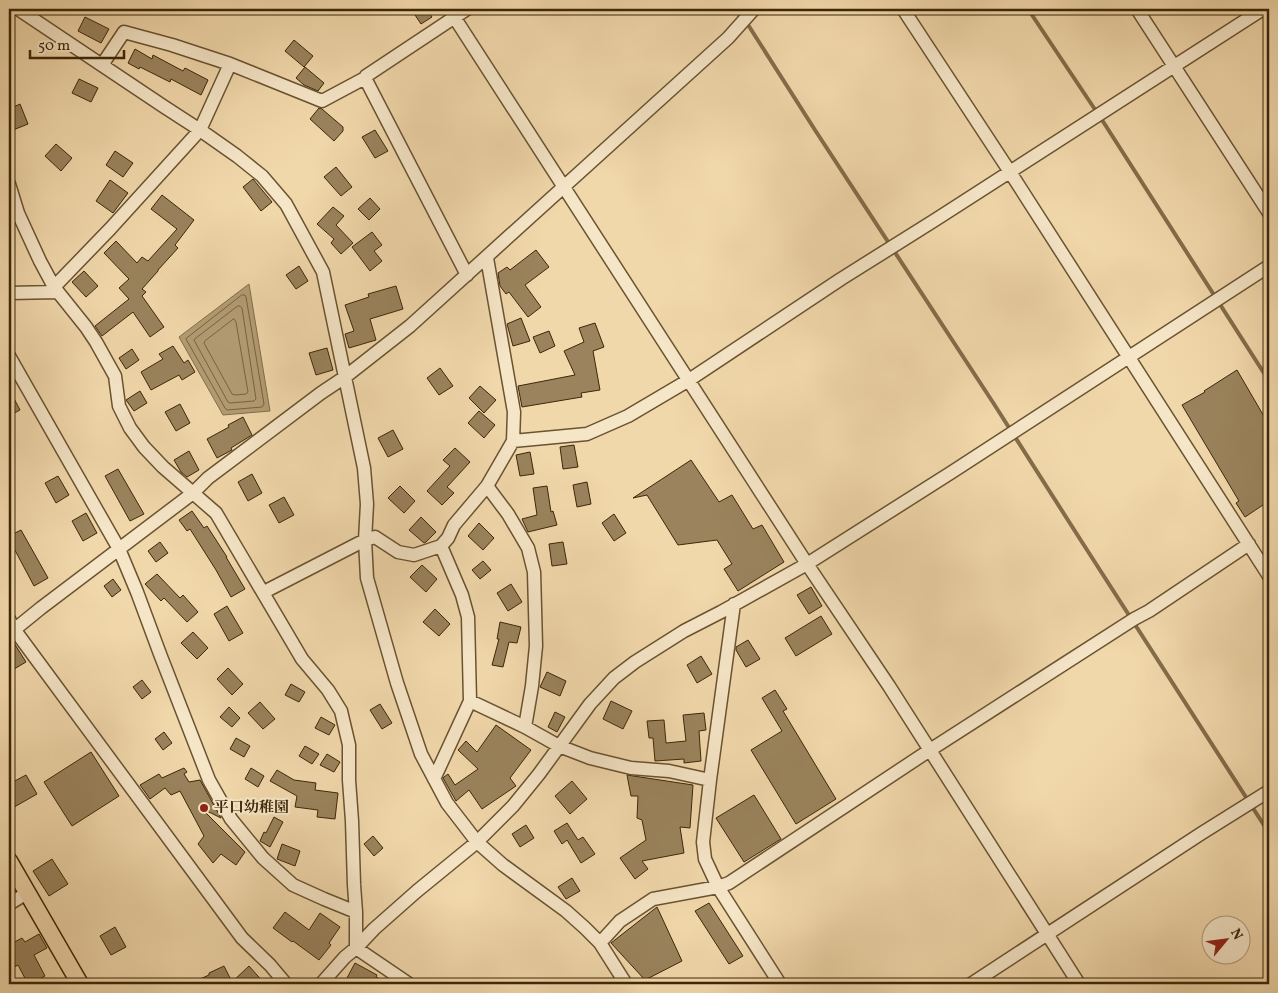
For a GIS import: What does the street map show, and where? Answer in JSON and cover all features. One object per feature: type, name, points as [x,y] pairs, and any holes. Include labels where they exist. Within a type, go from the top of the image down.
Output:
[{"type":"main road","points":[[9,861],[80,984]]},
{"type":"street","points":[[18,9],[237,156],[262,176],[286,204],[323,272],[364,468],[367,504],[365,540],[367,578],[397,683],[421,754],[447,803],[477,842],[503,865],[566,910],[600,943],[626,984]]},
{"type":"street","points":[[102,65],[124,32],[230,64],[322,101],[365,78],[452,13],[467,9]]},
{"type":"street","points":[[903,9],[1269,576]]},
{"type":"street","points":[[1137,9],[1269,213]]},
{"type":"street","points":[[513,441],[587,434],[628,416],[689,380],[842,279],[1263,9]]},
{"type":"street","points":[[286,984],[270,965],[242,938],[11,627],[119,549],[193,493],[208,478],[321,393],[345,378],[410,326],[728,38],[752,11]]},
{"type":"street","points":[[452,13],[807,564],[889,686],[1079,984]]},
{"type":"street","points":[[9,293],[56,289],[200,130],[230,64]]},
{"type":"street","points":[[365,78],[467,275]]},
{"type":"street","points":[[9,184],[18,213],[40,261],[56,289],[96,342],[114,376],[120,406],[130,428],[144,447],[163,467],[216,513],[302,659],[328,690],[341,711],[350,745],[349,780],[356,948]]},
{"type":"street","points":[[264,592],[375,536],[398,552],[414,555],[441,546],[448,538],[454,526],[487,486],[513,441],[514,412],[487,258]]},
{"type":"street","points":[[321,984],[374,929],[477,842],[513,806],[590,704],[614,678],[635,662],[684,631],[807,564],[1269,266]]},
{"type":"street","points":[[9,356],[119,549],[209,780],[231,819],[263,858],[293,886],[356,912]]},
{"type":"street","points":[[487,486],[508,514],[528,548],[534,572],[536,646],[532,686],[524,728]]},
{"type":"street","points":[[600,943],[620,920],[653,899],[718,887],[728,883],[930,750],[1132,620],[1149,611],[1249,544]]},
{"type":"street","points":[[434,780],[470,701],[468,617],[462,595],[441,546]]},
{"type":"street","points":[[734,604],[710,780],[703,842],[705,859],[718,887],[780,984]]},
{"type":"street","points":[[470,701],[559,746],[590,758],[623,766],[669,771],[710,780]]},
{"type":"street","points":[[971,984],[1269,791]]},
{"type":"street","points":[[9,904],[27,894]]},
{"type":"street","points":[[356,948],[409,984]]},
{"type":"water","points":[[249,284],[270,411],[223,415],[179,337]]},
{"type":"building","points":[[411,9],[426,9],[432,17],[421,24]]},
{"type":"building","points":[[85,17],[109,29],[101,43],[78,31]]},
{"type":"building","points":[[294,40],[313,56],[304,67],[285,51]]},
{"type":"building","points":[[135,49],[152,59],[153,55],[183,71],[185,68],[208,80],[201,95],[171,79],[170,82],[128,63]]},
{"type":"building","points":[[305,67],[324,83],[318,91],[304,85],[296,78]]},
{"type":"building","points":[[79,79],[98,88],[91,102],[72,93]]},
{"type":"building","points":[[20,104],[28,124],[13,130],[9,121],[9,109]]},
{"type":"building","points":[[319,108],[343,127],[343,131],[334,141],[310,119]]},
{"type":"building","points":[[375,130],[388,151],[375,158],[362,137]]},
{"type":"building","points":[[56,144],[72,158],[61,171],[45,156]]},
{"type":"building","points":[[115,151],[133,163],[123,177],[106,165]]},
{"type":"building","points":[[336,167],[352,187],[341,196],[324,177]]},
{"type":"building","points":[[253,179],[272,202],[261,211],[243,187]]},
{"type":"building","points":[[110,180],[128,193],[113,213],[96,201]]},
{"type":"building","points":[[162,195],[194,220],[175,245],[178,248],[142,289],[146,292],[142,296],[164,327],[150,337],[133,312],[102,336],[95,326],[129,299],[119,288],[129,279],[104,253],[116,241],[137,263],[142,257],[148,261],[177,229],[151,209]]},
{"type":"building","points":[[370,198],[380,209],[369,220],[358,209]]},
{"type":"building","points":[[333,207],[344,216],[336,225],[353,243],[341,254],[331,243],[334,239],[317,224]]},
{"type":"building","points":[[372,232],[382,245],[374,251],[382,261],[370,271],[352,247]]},
{"type":"building","points":[[536,250],[549,267],[525,285],[541,307],[528,317],[509,292],[506,294],[500,286],[498,273],[507,267],[510,270]]},
{"type":"building","points":[[299,266],[308,281],[296,289],[286,275]]},
{"type":"building","points":[[84,271],[98,286],[86,297],[72,282]]},
{"type":"building","points":[[396,286],[403,309],[370,319],[376,340],[349,348],[345,334],[354,331],[345,305],[369,297],[368,294]]},
{"type":"building","points":[[521,318],[530,341],[513,346],[507,324]]},
{"type":"building","points":[[595,323],[604,347],[593,351],[600,390],[581,393],[582,397],[522,407],[518,386],[575,375],[564,351],[584,342],[579,328]]},
{"type":"building","points":[[549,331],[555,346],[540,353],[533,337]]},
{"type":"building","points":[[173,346],[184,363],[188,360],[195,372],[182,380],[179,375],[151,390],[141,372],[163,359],[159,354]]},
{"type":"building","points":[[327,348],[333,370],[316,375],[309,353]]},
{"type":"building","points":[[132,349],[139,360],[126,369],[119,358]]},
{"type":"building","points":[[440,368],[453,386],[439,395],[427,378]]},
{"type":"building","points":[[1237,370],[1269,425],[1269,501],[1245,517],[1236,503],[1239,501],[1182,405]]},
{"type":"building","points":[[480,386],[496,400],[484,413],[469,398]]},
{"type":"building","points":[[9,389],[20,410],[9,416]]},
{"type":"building","points":[[140,391],[147,403],[134,411],[126,400]]},
{"type":"building","points":[[180,404],[190,423],[176,431],[165,412]]},
{"type":"building","points":[[479,411],[495,425],[484,438],[468,423]]},
{"type":"building","points":[[243,417],[252,435],[231,448],[232,450],[217,458],[207,439]]},
{"type":"building","points":[[393,430],[403,449],[388,457],[378,438]]},
{"type":"building","points":[[574,445],[578,467],[563,469],[560,447]]},
{"type":"building","points":[[455,448],[470,462],[447,487],[454,493],[442,505],[427,491],[450,466],[443,460]]},
{"type":"building","points":[[189,451],[199,470],[187,477],[181,472],[174,460]]},
{"type":"building","points":[[530,452],[534,474],[520,476],[516,455]]},
{"type":"building","points":[[691,460],[719,502],[732,495],[753,529],[762,525],[784,562],[738,591],[724,569],[732,564],[717,540],[678,545],[647,495],[633,498]]},
{"type":"building","points":[[118,469],[144,514],[130,521],[105,476]]},
{"type":"building","points":[[252,474],[262,493],[248,501],[238,482]]},
{"type":"building","points":[[58,476],[69,495],[56,503],[45,483]]},
{"type":"building","points":[[587,482],[591,504],[577,507],[573,485]]},
{"type":"building","points":[[400,486],[415,501],[404,513],[388,498]]},
{"type":"building","points":[[547,486],[551,512],[553,511],[557,525],[528,532],[522,519],[537,515],[533,488]]},
{"type":"building","points":[[284,497],[294,515],[279,523],[269,505]]},
{"type":"building","points":[[192,511],[204,528],[207,526],[245,589],[231,597],[190,529],[187,531],[179,520]]},
{"type":"building","points":[[86,513],[97,533],[83,541],[72,521]]},
{"type":"building","points":[[614,514],[626,533],[614,541],[602,523]]},
{"type":"building","points":[[421,517],[436,532],[424,543],[409,530]]},
{"type":"building","points":[[479,523],[494,538],[483,550],[468,536]]},
{"type":"building","points":[[21,530],[48,578],[34,586],[9,539],[9,536]]},
{"type":"building","points":[[160,542],[168,553],[156,562],[148,551]]},
{"type":"building","points":[[563,542],[567,564],[552,566],[549,544]]},
{"type":"building","points":[[483,561],[491,570],[480,579],[472,570]]},
{"type":"building","points":[[422,565],[437,579],[426,592],[410,577]]},
{"type":"building","points":[[157,574],[180,598],[183,595],[198,612],[187,622],[164,598],[161,601],[145,584]]},
{"type":"building","points":[[113,579],[121,590],[112,597],[104,586]]},
{"type":"building","points":[[511,584],[522,602],[508,611],[497,593]]},
{"type":"building","points":[[811,587],[822,606],[809,614],[797,595]]},
{"type":"building","points":[[227,606],[243,633],[229,641],[214,614]]},
{"type":"building","points":[[435,609],[450,624],[439,636],[423,622]]},
{"type":"building","points":[[821,616],[832,634],[796,656],[785,638]]},
{"type":"building","points":[[500,622],[521,627],[517,643],[509,642],[503,667],[492,665],[499,639],[497,639]]},
{"type":"building","points":[[193,632],[208,648],[197,659],[181,643]]},
{"type":"building","points":[[748,640],[760,659],[746,667],[736,647]]},
{"type":"building","points":[[14,643],[26,662],[9,672],[9,646]]},
{"type":"building","points":[[701,656],[712,674],[697,683],[687,665]]},
{"type":"building","points":[[228,668],[243,684],[232,695],[217,679]]},
{"type":"building","points":[[547,672],[566,681],[560,696],[540,687]]},
{"type":"building","points":[[142,680],[151,692],[142,699],[133,687]]},
{"type":"building","points":[[291,684],[305,692],[299,702],[285,695]]},
{"type":"building","points":[[775,690],[787,709],[783,711],[836,799],[796,824],[751,750],[782,731],[762,698]]},
{"type":"building","points":[[611,701],[632,711],[623,729],[603,719]]},
{"type":"building","points":[[260,702],[275,719],[263,729],[248,713]]},
{"type":"building","points":[[380,704],[392,723],[382,729],[370,710]]},
{"type":"building","points":[[229,707],[240,718],[232,727],[220,717]]},
{"type":"building","points":[[555,712],[565,717],[557,732],[548,727]]},
{"type":"building","points":[[704,713],[706,730],[699,731],[701,761],[684,763],[684,759],[655,761],[653,738],[649,738],[647,721],[664,720],[666,743],[686,741],[683,715]]},
{"type":"building","points":[[321,717],[335,725],[329,735],[315,728]]},
{"type":"building","points":[[496,725],[531,750],[510,778],[516,786],[482,809],[469,790],[456,801],[443,778],[448,774],[455,785],[478,769],[458,750],[466,741],[477,752]]},
{"type":"building","points":[[164,732],[172,743],[163,750],[155,739]]},
{"type":"building","points":[[236,738],[250,746],[244,757],[230,749]]},
{"type":"building","points":[[305,746],[319,754],[312,764],[299,756]]},
{"type":"building","points":[[91,752],[119,796],[72,826],[44,782]]},
{"type":"building","points":[[327,754],[340,762],[334,772],[320,765]]},
{"type":"building","points":[[184,768],[187,772],[184,774],[189,782],[200,780],[221,818],[201,808],[245,852],[236,865],[221,854],[213,863],[198,844],[204,836],[180,791],[171,795],[165,788],[150,799],[140,785],[159,774],[162,778]]},
{"type":"building","points":[[251,768],[264,776],[258,787],[245,779]]},
{"type":"building","points":[[277,770],[294,780],[316,783],[315,790],[338,793],[335,819],[317,817],[318,810],[295,807],[297,796],[270,781]]},
{"type":"building","points":[[26,775],[37,794],[9,810],[9,784]]},
{"type":"building","points":[[627,775],[693,785],[690,828],[680,827],[684,853],[642,861],[648,869],[635,879],[620,858],[646,840],[642,820],[637,818],[638,796],[631,796]]},
{"type":"building","points":[[572,781],[587,799],[570,814],[555,796]]},
{"type":"building","points":[[754,795],[781,839],[744,862],[716,818]]},
{"type":"building","points":[[274,817],[283,822],[270,847],[260,841]]},
{"type":"building","points":[[567,823],[578,840],[583,837],[595,854],[581,863],[567,840],[562,844],[554,831]]},
{"type":"building","points":[[526,825],[534,838],[520,847],[512,834]]},
{"type":"building","points":[[373,836],[383,848],[374,856],[364,844]]},
{"type":"building","points":[[282,844],[300,851],[295,866],[277,859]]},
{"type":"building","points":[[52,859],[68,884],[49,896],[33,871]]},
{"type":"building","points":[[572,878],[580,891],[566,899],[558,887]]},
{"type":"building","points":[[709,903],[743,956],[729,964],[695,911]]},
{"type":"building","points":[[657,907],[682,961],[645,980],[611,943]]},
{"type":"building","points":[[285,912],[309,930],[320,913],[340,927],[329,943],[331,945],[319,960],[273,928]]},
{"type":"building","points":[[115,927],[126,947],[111,955],[100,936]]},
{"type":"building","points":[[39,934],[47,948],[34,955],[45,976],[28,984],[18,965],[9,970],[9,945],[22,938],[25,942]]},
{"type":"building","points":[[355,963],[390,984],[358,984],[347,978]]},
{"type":"building","points":[[224,966],[232,982],[249,966],[265,984],[189,984]]},
{"type":"waterway","points":[[738,9],[1269,833]]},
{"type":"waterway","points":[[1028,9],[1104,123],[1269,381]]},
{"type":"place","name":"平口幼稚園","points":[[204,808]]}]
